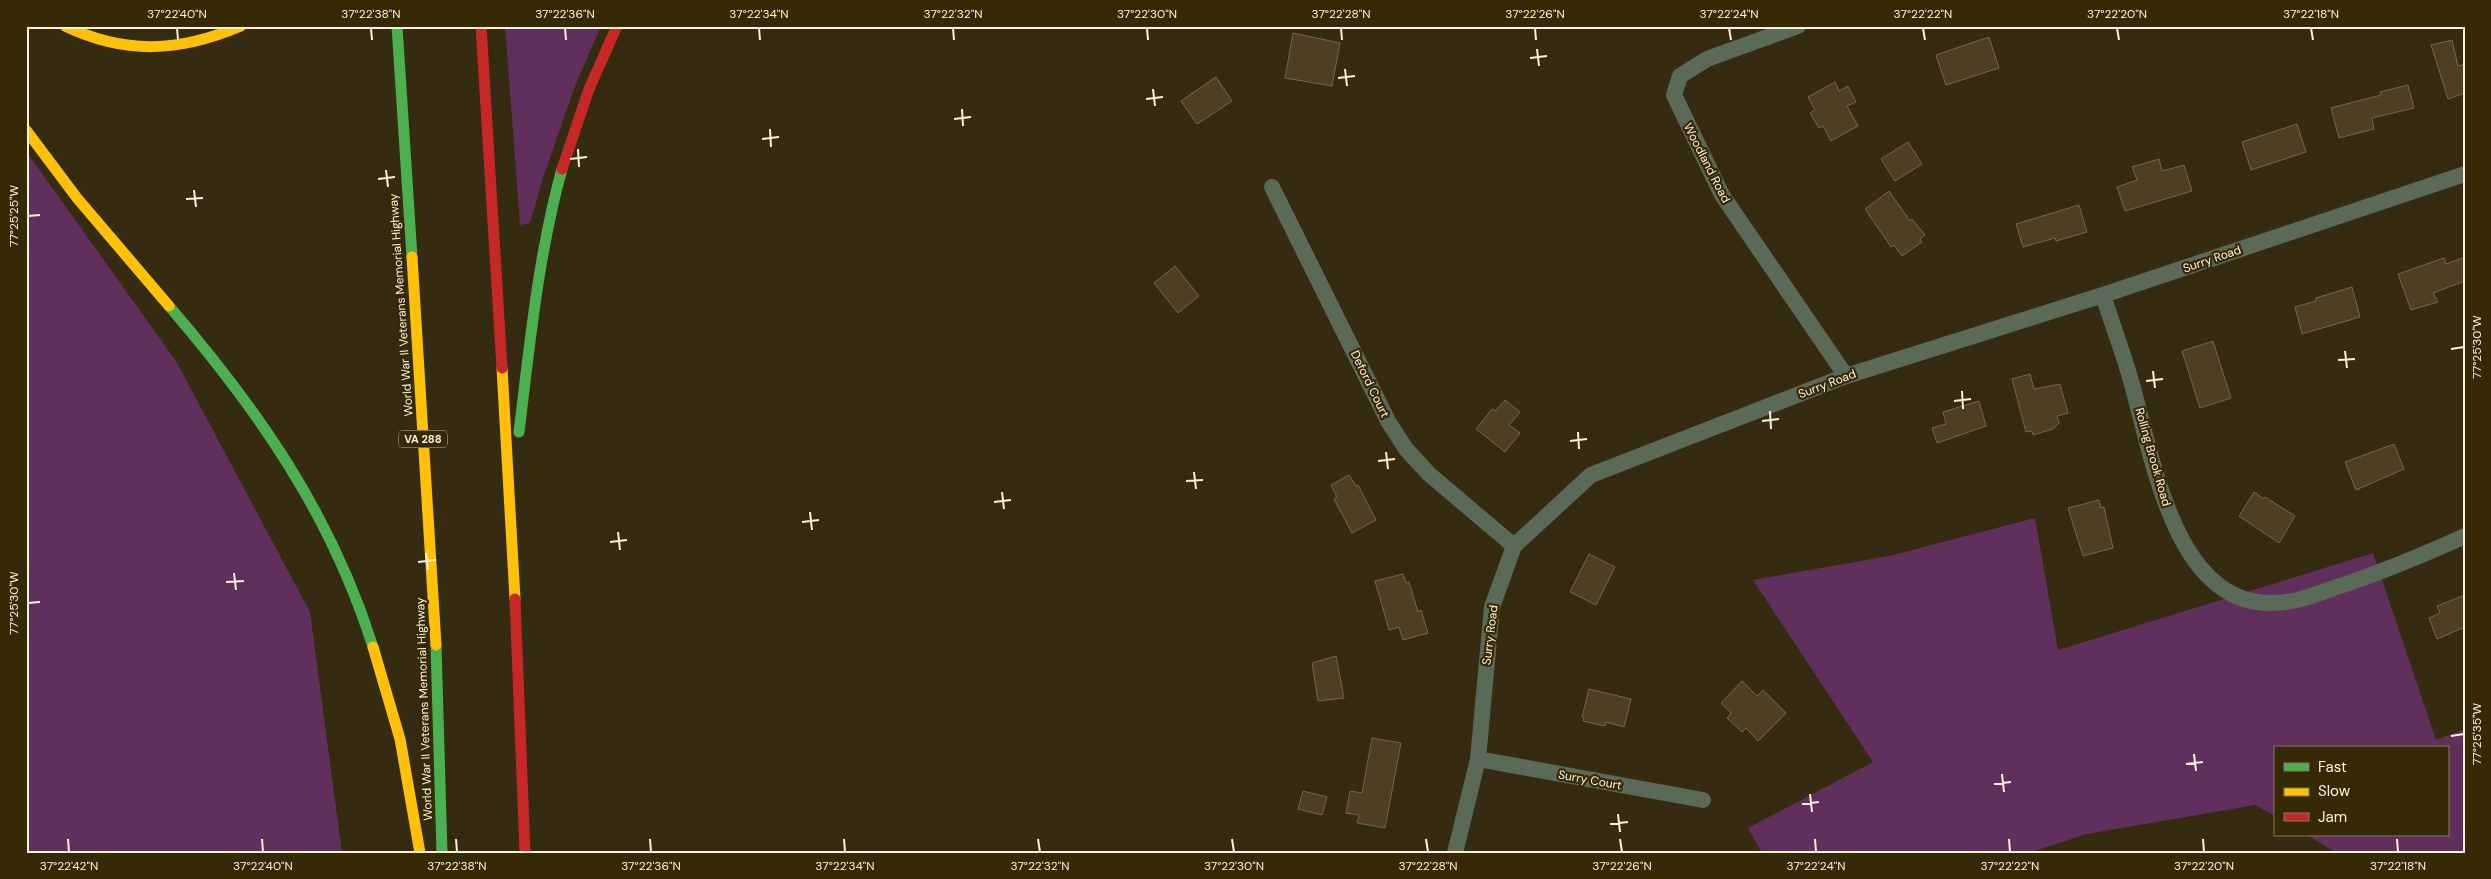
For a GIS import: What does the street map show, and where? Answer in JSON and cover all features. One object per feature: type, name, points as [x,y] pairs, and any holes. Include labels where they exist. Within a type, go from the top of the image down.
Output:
[{"type":"highway","points":[[64,26],[108,44],[150,47],[197,42],[241,26]]},
{"type":"highway","name":"World War II Veterans Memorial Highway","points":[[397,26],[436,631],[442,853]]},
{"type":"highway","points":[[481,26],[511,506],[523,742],[525,853]]},
{"type":"highway","points":[[511,506],[535,293],[548,224],[573,138],[617,26]]},
{"type":"highway","points":[[26,130],[76,196],[224,370],[288,460],[323,525],[348,578],[374,645],[398,727],[412,794],[420,853]]},
{"type":"street","name":"Woodland Road","points":[[1798,26],[1706,59],[1680,76],[1674,95],[1722,196],[1846,376]]},
{"type":"street","name":"Surry Road","points":[[1455,853],[1478,759],[1492,607],[1514,546],[1591,475],[1846,376],[2103,295],[2465,174]]},
{"type":"street","name":"Deford Court","points":[[1272,187],[1388,421],[1406,449],[1429,474],[1514,546]]},
{"type":"street","name":"Rolling Brook Road","points":[[2103,295],[2131,380],[2160,490],[2183,540],[2198,564],[2213,582],[2232,594],[2248,600],[2271,604],[2293,602],[2364,578],[2465,536]]},
{"type":"street","name":"Surry Court","points":[[1478,759],[1703,800]]},
{"type":"shaded area","points":[[505,26],[601,26],[575,86],[544,175],[530,223],[520,225]]},
{"type":"shaded area","points":[[26,151],[176,361],[310,612],[342,853],[26,853]]},
{"type":"shaded area","points":[[2035,518],[2058,650],[2373,553],[2436,740],[2465,729],[2465,853],[2337,853],[2309,836],[2448,836],[2448,746],[2274,746],[2274,815],[2255,805],[2087,834],[2028,853],[1762,853],[1748,828],[1873,762],[1753,580],[1889,556]]},
{"type":"building","points":[[1293,33],[1340,43],[1332,86],[1285,78]]},
{"type":"building","points":[[1989,37],[1999,68],[1946,85],[1936,55]]},
{"type":"building","points":[[2452,40],[2458,66],[2465,64],[2465,93],[2448,99],[2431,45]]},
{"type":"building","points":[[1216,77],[1232,101],[1197,124],[1181,101]]},
{"type":"building","points":[[1835,82],[1839,91],[1848,86],[1856,102],[1847,106],[1858,126],[1831,141],[1823,126],[1819,128],[1810,113],[1815,110],[1808,97]]},
{"type":"building","points":[[2408,85],[2414,108],[2372,118],[2374,129],[2339,138],[2331,108],[2381,95],[2380,92]]},
{"type":"building","points":[[2297,124],[2306,152],[2251,170],[2242,142]]},
{"type":"building","points":[[1908,142],[1922,164],[1895,181],[1881,159]]},
{"type":"building","points":[[2159,159],[2162,171],[2184,165],[2192,191],[2125,211],[2117,187],[2137,180],[2132,167]]},
{"type":"building","points":[[1889,191],[1910,221],[1912,219],[1925,235],[1920,239],[1922,242],[1902,256],[1894,245],[1891,247],[1865,209]]},
{"type":"building","points":[[2079,205],[2087,232],[2056,241],[2055,238],[2023,247],[2016,224]]},
{"type":"building","points":[[2465,257],[2465,281],[2433,293],[2438,302],[2411,310],[2398,274],[2444,258],[2446,264]]},
{"type":"building","points":[[1175,266],[1199,296],[1178,313],[1154,283]]},
{"type":"building","points":[[2352,287],[2360,317],[2302,334],[2295,307],[2316,301],[2316,298]]},
{"type":"building","points":[[2213,341],[2231,398],[2200,408],[2182,351]]},
{"type":"building","points":[[2030,374],[2034,389],[2060,384],[2068,413],[2057,416],[2059,423],[2053,429],[2033,435],[2032,431],[2026,432],[2012,379]]},
{"type":"building","points":[[1505,400],[1520,412],[1509,425],[1520,433],[1505,452],[1476,429],[1492,409],[1495,411]]},
{"type":"building","points":[[1979,401],[1986,426],[1937,443],[1932,428],[1946,424],[1943,412]]},
{"type":"building","points":[[2394,444],[2404,469],[2356,490],[2345,462]]},
{"type":"building","points":[[1349,475],[1356,486],[1358,485],[1376,520],[1352,533],[1334,499],[1337,497],[1331,485]]},
{"type":"building","points":[[2254,492],[2295,516],[2279,543],[2239,516]]},
{"type":"building","points":[[2099,500],[2101,508],[2104,507],[2113,548],[2083,556],[2068,508]]},
{"type":"building","points":[[1589,554],[1615,567],[1596,605],[1570,592]]},
{"type":"building","points":[[1403,574],[1406,583],[1409,582],[1418,612],[1421,610],[1428,633],[1403,640],[1399,627],[1389,630],[1375,581]]},
{"type":"building","points":[[2465,595],[2465,627],[2437,639],[2429,618],[2440,613],[2437,606]]},
{"type":"building","points":[[1336,656],[1344,698],[1318,701],[1312,663]]},
{"type":"building","points":[[1742,681],[1757,696],[1763,690],[1786,713],[1758,741],[1746,728],[1742,732],[1727,718],[1731,713],[1721,703]]},
{"type":"building","points":[[1589,689],[1631,699],[1624,727],[1606,722],[1605,726],[1583,721],[1584,718],[1582,717]]},
{"type":"building","points":[[1372,738],[1401,743],[1385,828],[1357,823],[1359,815],[1346,813],[1350,791],[1362,793]]},
{"type":"building","points":[[1303,791],[1327,797],[1322,815],[1298,809]]},
{"type":"traffic: fast","points":[[397,26],[412,257]]},
{"type":"traffic: fast","points":[[519,432],[541,267],[562,169]]},
{"type":"traffic: fast","points":[[169,306],[233,385],[289,466],[314,508],[336,552],[356,598],[373,647]]},
{"type":"traffic: fast","points":[[436,645],[442,853]]},
{"type":"traffic: slow","points":[[65,26],[110,42],[131,46],[153,47],[196,41],[241,26]]},
{"type":"traffic: slow","points":[[26,130],[77,198],[169,306]]},
{"type":"traffic: slow","points":[[412,257],[436,645]]},
{"type":"traffic: slow","points":[[502,368],[515,599]]},
{"type":"traffic: slow","points":[[373,647],[400,739],[420,853]]},
{"type":"traffic: jam","points":[[481,26],[502,368]]},
{"type":"traffic: jam","points":[[562,169],[589,89],[617,26]]},
{"type":"traffic: jam","points":[[515,599],[525,853]]}]
